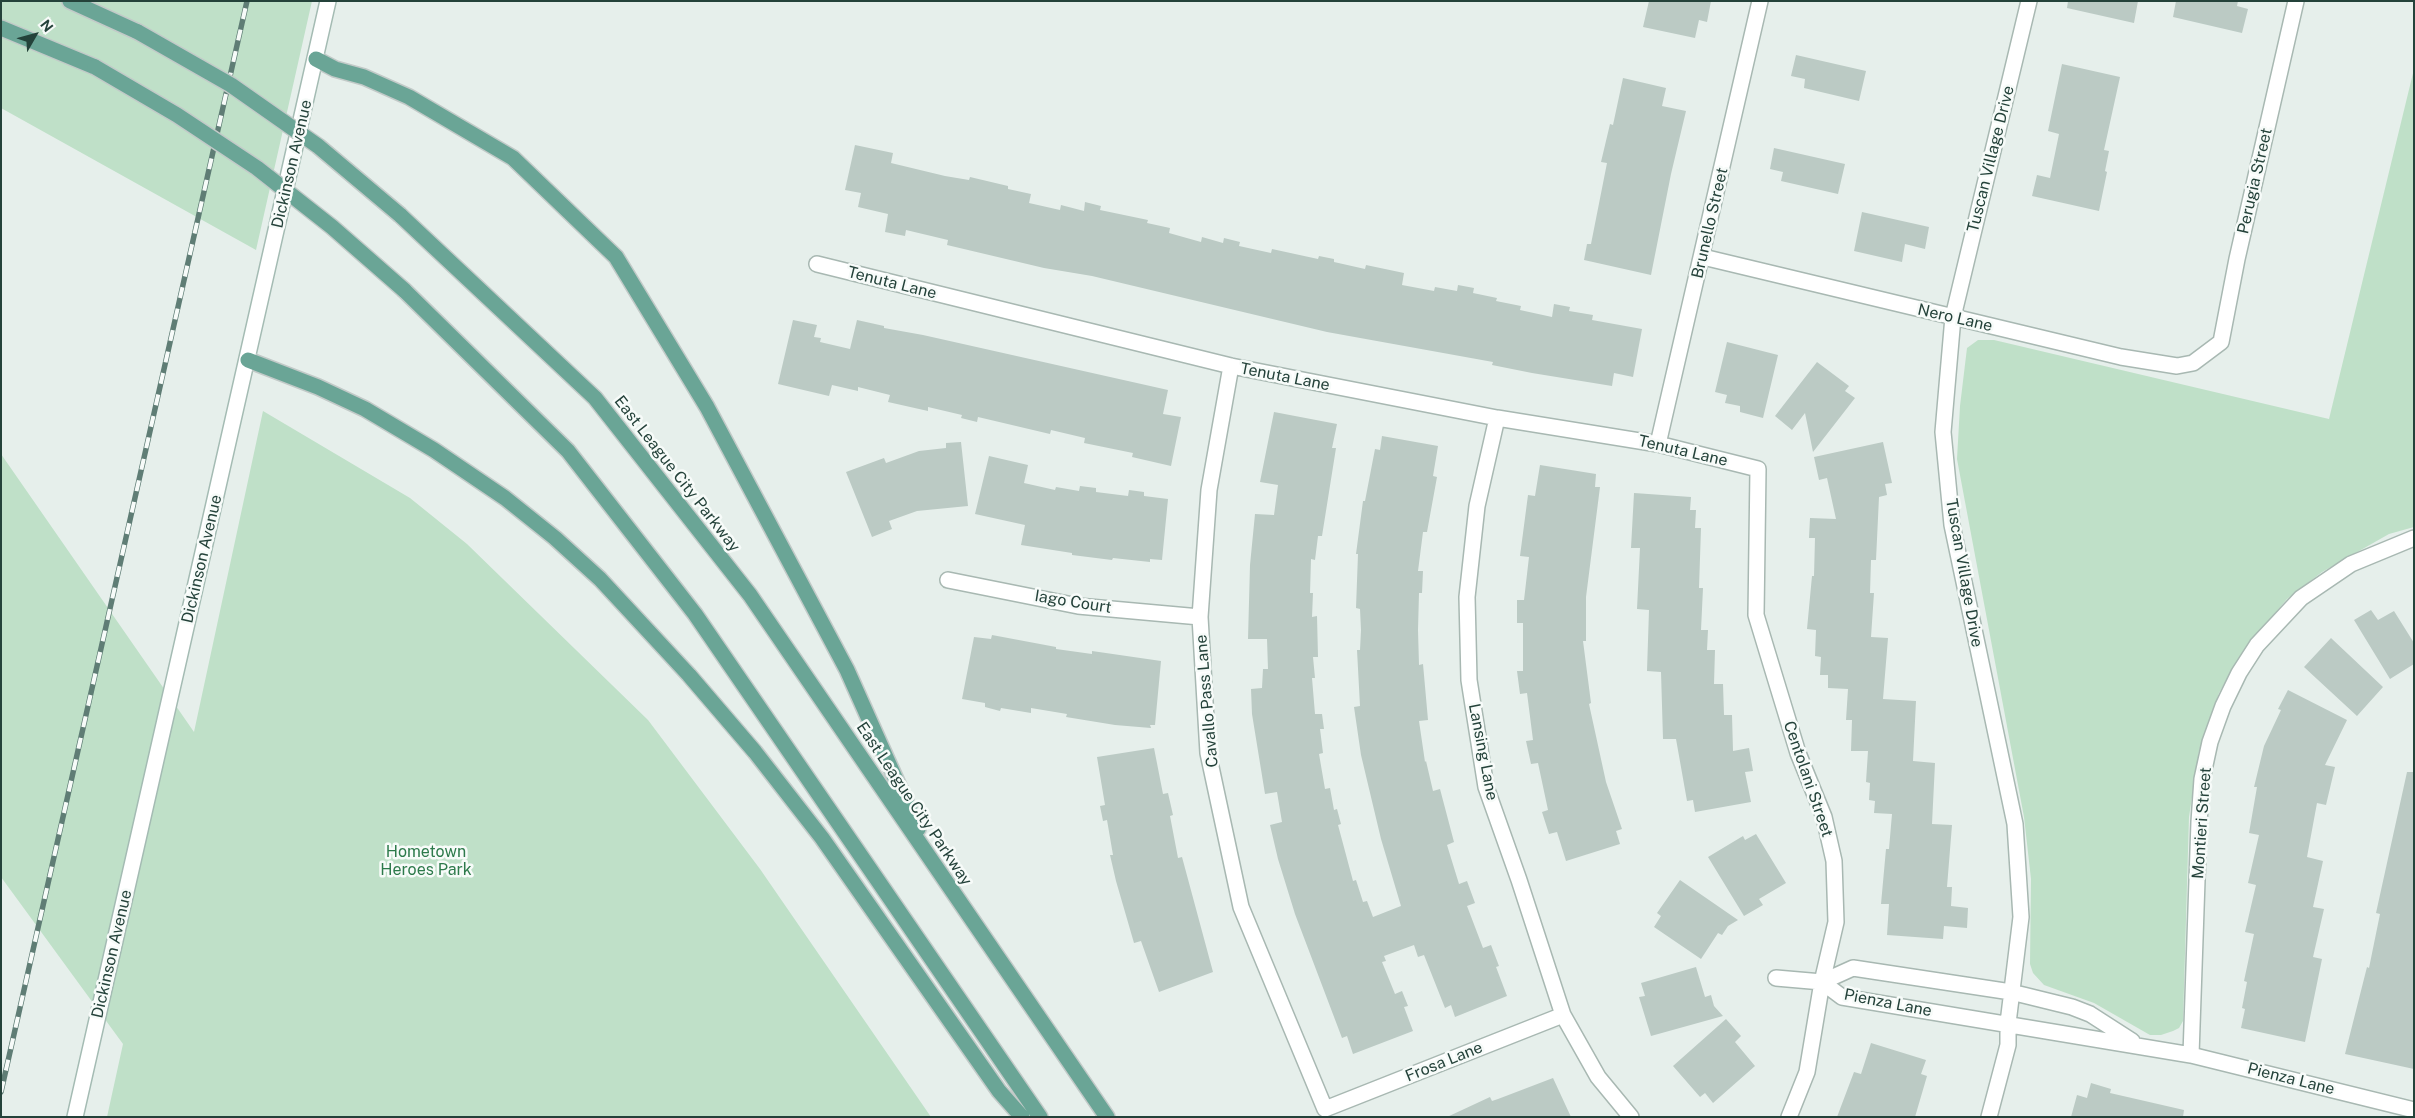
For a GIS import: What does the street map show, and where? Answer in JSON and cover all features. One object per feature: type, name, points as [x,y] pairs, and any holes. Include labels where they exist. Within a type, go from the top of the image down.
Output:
[{"type":"main road","name":"East League City Parkway","points":[[70,1],[138,32],[230,86],[318,146],[400,215],[595,398],[750,595],[1107,1117]]},
{"type":"main road","points":[[1,28],[94,67],[177,115],[257,168],[332,227],[404,290],[568,451],[695,614],[1040,1117]]},
{"type":"main road","points":[[316,59],[335,69],[364,77],[409,97],[513,158],[616,257],[707,406],[847,670],[932,862]]},
{"type":"main road","points":[[248,360],[318,387],[364,410],[434,450],[505,498],[562,544],[600,579],[689,675],[774,775],[822,838],[1000,1091],[1022,1117]]},
{"type":"street","name":"Dickinson Avenue","points":[[75,1117],[328,1]]},
{"type":"street","name":"Brunello Street","points":[[1658,444],[1760,1]]},
{"type":"street","name":"Tuscan Village Drive","points":[[1989,1117],[2008,1045],[2011,992],[2021,917],[2015,824],[1952,525],[1943,432],[1952,317],[2029,1]]},
{"type":"street","name":"Perugia Street","points":[[2206,355],[2222,342],[2237,259],[2296,1]]},
{"type":"street","name":"Nero Lane","points":[[1702,257],[2120,357],[2177,366],[2193,363],[2206,355]]},
{"type":"street","name":"Tenuta Lane","points":[[817,264],[1232,366],[1497,418],[1658,444],[1758,469]]},
{"type":"street","name":"Cavallo Pass Lane","points":[[1232,366],[1210,490],[1200,617],[1208,753],[1241,906],[1325,1109]]},
{"type":"street","name":"Lansing Lane","points":[[1497,418],[1477,506],[1468,597],[1469,680],[1486,787],[1519,880],[1563,1015],[1598,1077],[1631,1117]]},
{"type":"street","name":"Centolani Street","points":[[1758,469],[1756,616],[1798,752],[1824,816],[1834,861],[1836,922],[1822,982],[1807,1072],[1790,1117]]},
{"type":"street","name":"Montieri Street","points":[[2191,1055],[2202,780],[2210,742],[2222,706],[2239,674],[2258,645],[2301,598],[2351,564],[2414,538]]},
{"type":"street","name":"Iago Court","points":[[948,580],[1078,606],[1200,617]]},
{"type":"street","name":"Pienza Lane","points":[[2138,1045],[2090,1014],[2072,1007],[2011,992],[1853,968],[1822,982],[1842,997],[2008,1023],[2191,1055],[2414,1110]]},
{"type":"street","points":[[1776,978],[1822,982]]},
{"type":"street","name":"Frosa Lane","points":[[1325,1109],[1563,1015]]},
{"type":"green space","points":[[1,1],[312,1],[256,250],[1,108]]},
{"type":"green space","points":[[2414,69],[2414,527],[2389,534],[2322,572],[2287,599],[2244,650],[2219,693],[2199,751],[2189,817],[2183,1021],[2179,1028],[2173,1031],[2161,1035],[2150,1035],[2094,1003],[2044,985],[2033,973],[2030,964],[2031,879],[2024,817],[1957,459],[1960,406],[1967,348],[1978,340],[1994,340],[2329,419]]},
{"type":"green space","name":"Hometown Heroes Park","points":[[263,411],[410,498],[467,544],[648,720],[760,869],[931,1117],[107,1117],[123,1044],[1,877],[1,454],[194,732]]},
{"type":"building","points":[[1649,1],[1711,1],[1707,22],[1699,20],[1695,38],[1643,27]]},
{"type":"building","points":[[2068,1],[2138,1],[2134,23],[2067,8]]},
{"type":"building","points":[[2176,1],[2238,1],[2237,6],[2248,9],[2242,33],[2173,17]]},
{"type":"building","points":[[1796,55],[1866,71],[1859,101],[1804,88],[1805,79],[1791,76]]},
{"type":"building","points":[[2062,64],[2120,77],[2104,150],[2109,151],[2099,211],[2032,196],[2037,175],[2050,178],[2059,134],[2048,131]]},
{"type":"building","points":[[1623,78],[1666,88],[1662,106],[1686,111],[1671,174],[1651,275],[1584,260],[1587,244],[1591,244],[1607,163],[1601,162],[1610,124],[1613,125]]},
{"type":"building","points":[[855,145],[893,153],[891,163],[945,176],[969,180],[970,177],[1008,186],[1008,189],[1031,194],[1029,203],[1060,210],[1061,205],[1084,211],[1085,202],[1101,206],[1100,210],[1148,220],[1147,223],[1170,228],[1169,233],[1201,242],[1202,237],[1223,243],[1224,238],[1240,242],[1239,246],[1271,253],[1272,249],[1318,259],[1319,256],[1334,259],[1334,262],[1365,269],[1366,265],[1404,273],[1402,285],[1434,291],[1435,287],[1457,291],[1458,285],[1474,288],[1473,293],[1497,298],[1496,301],[1521,306],[1520,310],[1552,317],[1554,304],[1570,307],[1569,311],[1593,315],[1592,320],[1642,329],[1633,377],[1614,373],[1612,386],[1532,373],[1492,365],[1493,362],[1327,332],[1092,276],[1044,268],[947,245],[948,240],[906,230],[905,236],[885,232],[888,214],[858,207],[861,193],[845,190]]},
{"type":"building","points":[[1774,148],[1845,164],[1838,194],[1781,181],[1783,172],[1770,169]]},
{"type":"building","points":[[1862,212],[1929,227],[1925,249],[1905,244],[1902,262],[1854,251]]},
{"type":"building","points":[[793,320],[817,325],[814,337],[821,338],[820,342],[850,349],[857,320],[884,326],[884,328],[1168,390],[1163,414],[1181,417],[1171,466],[1132,457],[1133,453],[1084,443],[1085,438],[1051,430],[1050,434],[978,417],[977,422],[961,418],[962,415],[928,407],[928,411],[888,402],[890,395],[858,387],[858,391],[832,385],[829,396],[778,384]]},
{"type":"building","points":[[1727,342],[1778,355],[1763,418],[1740,412],[1740,406],[1725,403],[1727,395],[1715,392]]},
{"type":"building","points":[[1817,362],[1849,386],[1845,391],[1855,398],[1813,452],[1805,413],[1792,430],[1775,416]]},
{"type":"building","points":[[1274,412],[1337,424],[1332,448],[1336,448],[1322,536],[1318,536],[1315,560],[1311,559],[1310,593],[1313,593],[1312,617],[1317,616],[1318,657],[1313,657],[1315,678],[1312,678],[1315,714],[1322,714],[1324,729],[1320,729],[1323,753],[1319,754],[1325,789],[1330,788],[1334,810],[1337,809],[1341,824],[1338,825],[1353,881],[1356,880],[1363,902],[1367,901],[1373,917],[1401,906],[1381,839],[1361,755],[1354,707],[1360,706],[1357,650],[1360,650],[1361,630],[1360,609],[1356,608],[1358,554],[1356,554],[1363,501],[1365,501],[1375,449],[1380,450],[1382,436],[1438,446],[1433,476],[1437,477],[1427,532],[1423,532],[1418,571],[1423,571],[1422,593],[1419,593],[1419,665],[1423,664],[1428,720],[1419,721],[1425,762],[1433,791],[1440,789],[1454,842],[1447,845],[1459,884],[1467,881],[1475,903],[1467,906],[1483,948],[1491,945],[1499,966],[1496,967],[1507,996],[1455,1017],[1451,1005],[1445,1008],[1424,955],[1418,957],[1414,945],[1384,956],[1386,961],[1382,962],[1395,994],[1402,991],[1408,1006],[1404,1007],[1413,1031],[1353,1054],[1347,1036],[1342,1038],[1295,914],[1278,859],[1270,825],[1282,822],[1277,792],[1265,794],[1252,714],[1251,689],[1262,688],[1263,669],[1268,669],[1267,639],[1248,639],[1250,565],[1255,514],[1274,515],[1278,485],[1260,482]]},
{"type":"building","points":[[961,442],[968,506],[917,511],[889,521],[892,529],[872,537],[846,472],[884,458],[886,463],[919,451],[946,448],[946,443]]},
{"type":"building","points":[[1883,442],[1892,483],[1885,484],[1887,495],[1879,497],[1876,560],[1871,560],[1870,593],[1874,593],[1871,637],[1888,638],[1883,699],[1916,701],[1913,761],[1935,763],[1932,824],[1952,825],[1947,887],[1952,887],[1951,906],[1968,908],[1967,928],[1944,926],[1943,939],[1887,935],[1889,904],[1881,904],[1886,849],[1889,849],[1892,814],[1874,813],[1875,801],[1869,800],[1870,783],[1866,782],[1868,751],[1851,751],[1852,720],[1846,720],[1848,689],[1828,688],[1828,675],[1820,675],[1821,657],[1815,656],[1816,630],[1807,629],[1812,576],[1814,576],[1815,538],[1809,538],[1810,518],[1836,519],[1827,478],[1819,480],[1814,457]]},
{"type":"building","points":[[989,456],[1028,465],[1024,483],[1055,490],[1056,487],[1079,491],[1080,486],[1096,488],[1096,492],[1128,496],[1129,490],[1144,492],[1144,496],[1168,499],[1162,560],[1150,559],[1150,562],[1113,558],[1112,560],[1072,555],[1072,553],[1021,545],[1025,525],[975,514]]},
{"type":"building","points":[[1540,465],[1596,474],[1595,487],[1600,487],[1586,597],[1586,641],[1583,641],[1591,703],[1589,704],[1606,782],[1622,829],[1616,831],[1620,844],[1566,861],[1557,832],[1549,834],[1542,812],[1548,810],[1538,763],[1531,764],[1526,741],[1533,740],[1527,693],[1520,694],[1517,671],[1523,671],[1523,623],[1517,623],[1517,600],[1524,600],[1529,557],[1520,556],[1528,495],[1535,496]]},
{"type":"building","points":[[1634,493],[1691,497],[1690,510],[1696,510],[1695,528],[1701,528],[1699,588],[1703,588],[1701,630],[1708,630],[1707,650],[1715,650],[1714,684],[1723,684],[1724,715],[1732,715],[1733,751],[1749,748],[1753,771],[1745,772],[1751,802],[1695,812],[1693,800],[1687,801],[1676,739],[1663,739],[1661,672],[1647,671],[1649,610],[1637,609],[1640,548],[1631,548]]},
{"type":"building","points":[[2371,610],[2378,620],[2394,611],[2414,643],[2414,664],[2390,679],[2354,620]]},
{"type":"building","points":[[992,635],[1056,647],[1056,649],[1092,654],[1092,651],[1161,661],[1155,725],[1150,725],[1151,728],[1115,725],[1066,717],[1067,714],[1031,708],[1031,713],[1001,708],[1000,711],[985,707],[985,703],[962,699],[974,637],[991,639]]},
{"type":"building","points":[[2331,638],[2383,687],[2357,716],[2304,667]]},
{"type":"building","points":[[2288,690],[2347,720],[2325,765],[2335,767],[2326,805],[2317,803],[2307,857],[2323,861],[2313,907],[2324,909],[2313,957],[2322,959],[2305,1042],[2241,1028],[2245,1009],[2242,1008],[2247,982],[2244,981],[2254,934],[2245,932],[2256,885],[2248,883],[2259,835],[2249,833],[2257,787],[2254,787],[2264,746],[2281,710],[2278,709]]},
{"type":"building","points":[[1154,748],[1163,794],[1168,793],[1173,815],[1170,816],[1178,858],[1182,857],[1213,972],[1159,992],[1141,941],[1134,943],[1116,881],[1110,855],[1113,855],[1107,820],[1103,821],[1100,806],[1105,805],[1097,757]]},
{"type":"building","points":[[2407,772],[2414,772],[2414,1069],[2345,1054],[2367,967],[2369,968],[2380,914],[2376,913]]},
{"type":"building","points":[[1756,834],[1786,883],[1759,899],[1763,905],[1744,916],[1708,857],[1743,836],[1745,840]]},
{"type":"building","points":[[1680,880],[1738,920],[1728,926],[1722,935],[1718,933],[1701,959],[1654,927],[1661,916],[1657,913]]},
{"type":"building","points":[[1696,967],[1705,997],[1711,995],[1714,1006],[1723,1016],[1651,1036],[1639,997],[1645,996],[1641,983]]},
{"type":"building","points":[[1726,1019],[1741,1036],[1735,1042],[1755,1066],[1713,1103],[1705,1093],[1700,1097],[1673,1066]]},
{"type":"building","points":[[1871,1043],[1926,1060],[1921,1074],[1927,1076],[1915,1117],[1837,1117],[1854,1072],[1861,1074]]},
{"type":"building","points":[[1553,1078],[1571,1117],[1447,1117],[1490,1097],[1492,1101]]},
{"type":"building","points":[[2091,1083],[2111,1089],[2110,1093],[2184,1110],[2183,1117],[2071,1117],[2077,1095],[2087,1098]]},
{"type":"railway","points":[[1,1092],[247,1]]}]
